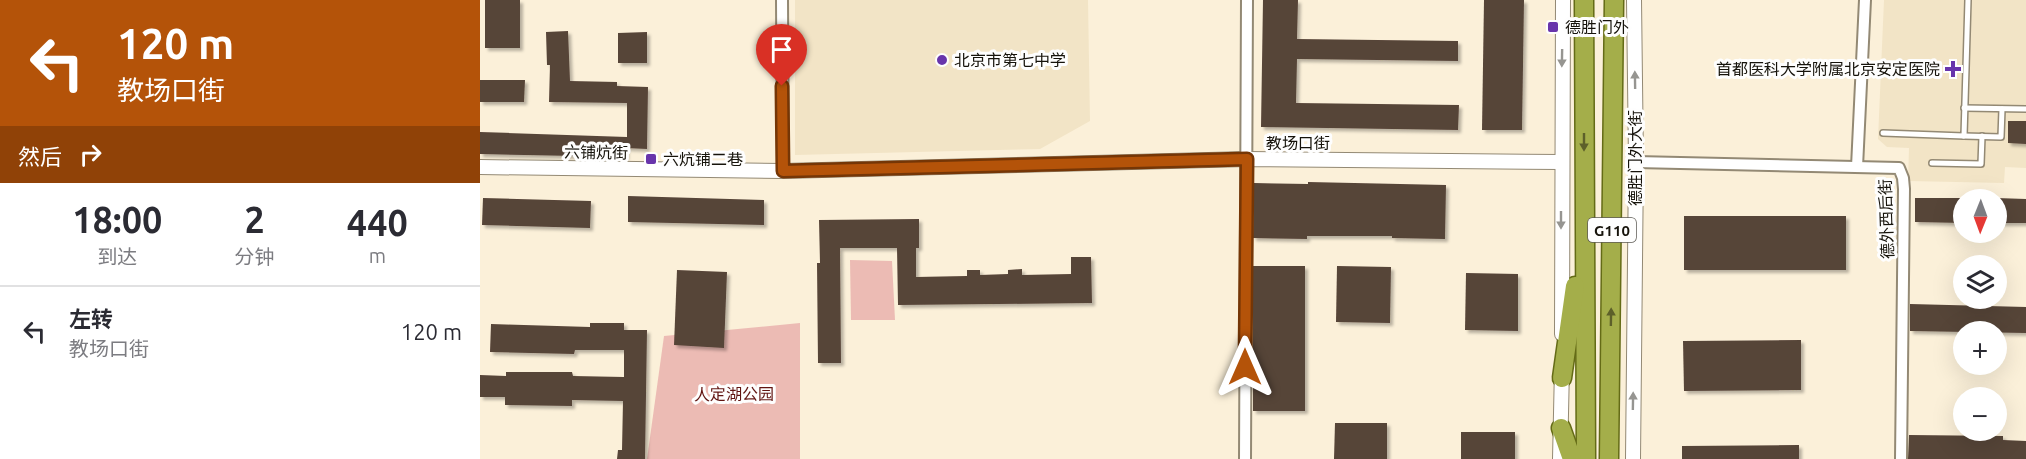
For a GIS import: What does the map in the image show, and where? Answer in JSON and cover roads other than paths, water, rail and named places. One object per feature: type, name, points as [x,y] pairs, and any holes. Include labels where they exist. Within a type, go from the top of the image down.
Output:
[{"type":"highway","name":"G110","points":[[1584,0],[1586,459]]},
{"type":"highway","name":"德胜门外大街","points":[[1609,459],[1614,0]]},
{"type":"highway","points":[[1562,378],[1584,224]]},
{"type":"highway","points":[[1561,428],[1572,459]]},
{"type":"street","points":[[782,0],[783,171]]},
{"type":"street","points":[[1245,459],[1247,0]]},
{"type":"street","points":[[1560,459],[1563,0]]},
{"type":"street","name":"德胜门外大街","points":[[1633,459],[1636,162],[1634,0]]},
{"type":"street","points":[[1857,166],[1865,0]]},
{"type":"street","name":"教场口街","points":[[783,171],[1247,159],[1561,162]]},
{"type":"street","name":"德外西后街","points":[[1636,162],[1899,168],[1903,178],[1901,459]]},
{"type":"street","name":"六铺炕街","points":[[480,167],[783,171]]},
{"type":"lane","points":[[1964,136],[1968,0]]},
{"type":"lane","points":[[1964,108],[2026,109]]},
{"type":"lane","points":[[1883,133],[2001,137],[2001,109]]},
{"type":"lane","points":[[1932,163],[1981,164],[1982,136]]},
{"type":"place","name":"德胜门外","points":[[1553,27]]},
{"type":"place","name":"北京市第七中学","points":[[942,60]]},
{"type":"place","name":"首都医科大学附属北京安定医院","points":[[1953,69]]},
{"type":"place","name":"六炕铺二巷","points":[[651,159]]},
{"type":"park label","name":"人定湖公园","points":[[734,394]]}]
